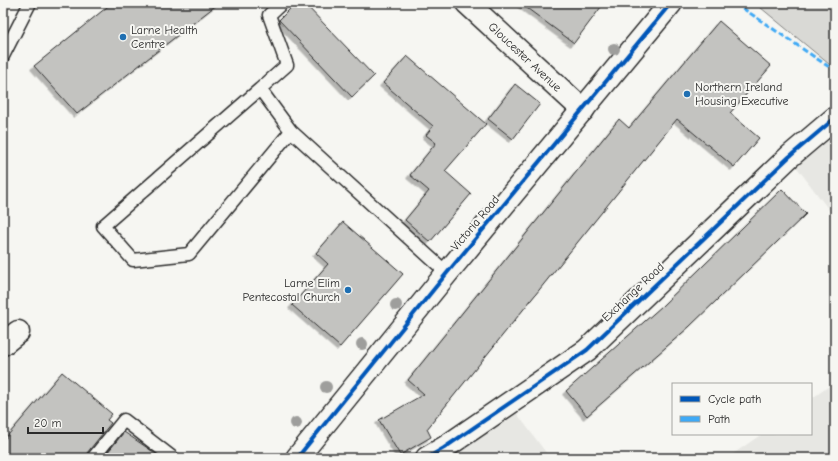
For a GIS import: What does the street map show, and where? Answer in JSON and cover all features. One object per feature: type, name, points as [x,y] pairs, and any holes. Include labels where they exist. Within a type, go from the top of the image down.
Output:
[{"type":"street","name":"Gloucester Avenue","points":[[467,3],[583,110]]},
{"type":"street","name":"Victoria Road","points":[[296,458],[671,3]]},
{"type":"street","name":"Exchange Road","points":[[427,458],[444,448],[587,350],[790,157],[835,118]]},
{"type":"lane","points":[[3,56],[30,3]]},
{"type":"lane","points":[[282,3],[269,15],[287,65],[103,226],[133,260],[189,254],[291,131]]},
{"type":"lane","points":[[260,89],[291,131],[447,273]]},
{"type":"lane","points":[[93,458],[124,420],[173,458]]},
{"type":"shaded area","points":[[755,3],[835,3],[835,69]]},
{"type":"shaded area","points":[[835,118],[835,218],[789,157]]},
{"type":"shaded area","points":[[835,382],[835,458],[727,458],[761,435],[812,435],[812,398]]},
{"type":"shaded area","points":[[509,403],[550,458],[421,458]]},
{"type":"building","name":"Larne Health Centre","points":[[112,3],[219,3],[77,114],[34,66]]},
{"type":"building","points":[[296,3],[304,3],[374,76],[352,97],[279,20]]},
{"type":"building","points":[[520,3],[604,3],[574,43]]},
{"type":"building","points":[[719,21],[771,66],[730,113],[759,138],[734,167],[677,119],[427,429],[431,437],[400,455],[379,420],[424,394],[408,380],[619,119],[629,128]]},
{"type":"building","points":[[407,56],[486,124],[445,171],[471,194],[430,242],[405,220],[429,191],[410,175],[436,143],[426,135],[433,126],[383,83]]},
{"type":"building","points":[[515,84],[540,104],[513,139],[488,119]]},
{"type":"building","points":[[782,189],[806,214],[689,327],[587,416],[566,391],[662,306]]},
{"type":"building","name":"Larne Elim Pentecostal Church","points":[[343,222],[403,274],[340,347],[292,305],[328,264],[316,253]]},
{"type":"building","points":[[62,372],[112,414],[107,420],[111,423],[87,453],[86,458],[3,458],[3,441]]},
{"type":"building","points":[[124,432],[155,453],[161,458],[103,458]]},
{"type":"marked path","points":[[735,3],[835,71]]},
{"type":"cycle path","points":[[297,458],[447,273],[671,3]]},
{"type":"cycle path","points":[[427,458],[444,448],[587,350],[789,157],[835,118]]},
{"type":"place","name":"Larne Health Centre","points":[[123,37]]},
{"type":"place","name":"Northern Ireland Housing Executive","points":[[687,94]]},
{"type":"place","name":"Larne Elim Pentecostal Church","points":[[348,290]]}]
